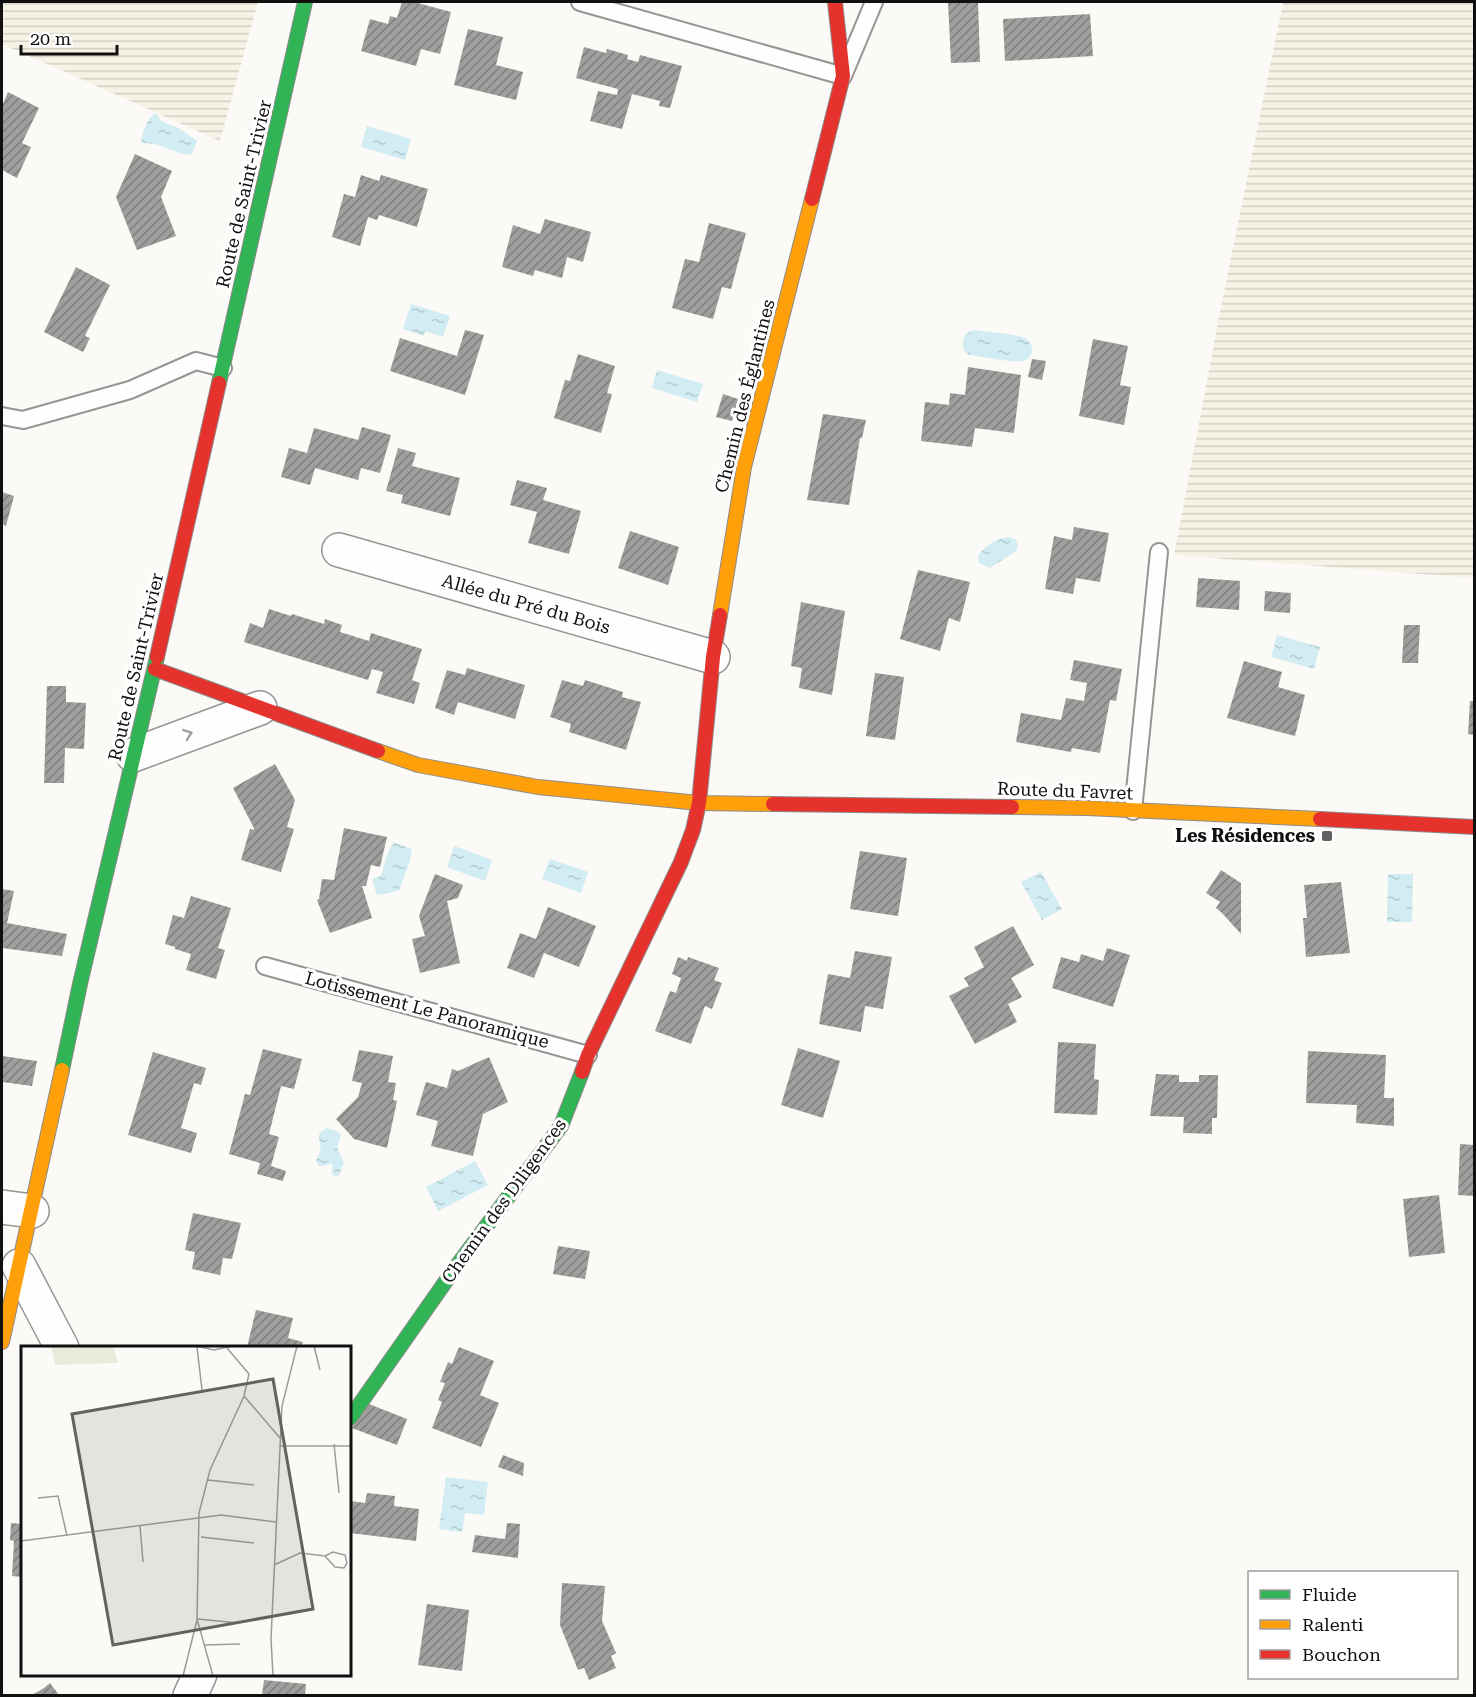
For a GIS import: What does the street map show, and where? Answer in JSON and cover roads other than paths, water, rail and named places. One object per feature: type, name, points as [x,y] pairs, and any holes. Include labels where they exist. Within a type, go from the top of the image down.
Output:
[{"type":"street","name":"Route de Saint-Trivier","points":[[2,1342],[19,1266],[17,1209],[80,984],[155,669],[305,2]]},
{"type":"street","name":"Chemin des Églantines","points":[[699,803],[713,657],[744,467],[843,76],[835,2]]},
{"type":"street","name":"Allée du Pré du Bois","points":[[339,550],[713,657]]},
{"type":"street","name":"Route du Favret","points":[[155,669],[418,765],[538,787],[699,803],[1087,808],[1474,827]]},
{"type":"street","points":[[133,755],[260,708]]},
{"type":"street","name":"Chemin des Diligences","points":[[351,1417],[453,1271],[561,1126],[588,1055],[681,862],[693,830],[699,803]]},
{"type":"street","points":[[19,1266],[61,1346]]},
{"type":"street","points":[[190,1695],[199,1676]]},
{"type":"lane","points":[[579,2],[843,76],[874,2]]},
{"type":"lane","points":[[2,416],[23,420],[109,396],[130,390],[196,361],[223,368]]},
{"type":"lane","points":[[1133,811],[1159,552]]},
{"type":"lane","name":"Lotissement Le Panoramique","points":[[265,966],[588,1055]]},
{"type":"water","points":[[155,113],[161,121],[180,129],[197,141],[191,155],[141,141],[150,118]]},
{"type":"water","points":[[367,126],[411,139],[405,160],[361,147]]},
{"type":"water","points":[[411,304],[450,316],[443,337],[425,331],[424,336],[403,329]]},
{"type":"water","points":[[973,330],[1024,338],[1032,347],[1031,355],[1025,360],[1016,361],[969,355],[964,351],[963,340],[966,334]]},
{"type":"water","points":[[657,370],[703,384],[697,402],[652,388]]},
{"type":"water","points":[[1009,537],[1016,540],[1018,546],[1016,551],[990,568],[979,563],[978,556],[984,549],[996,541]]},
{"type":"water","points":[[1277,635],[1320,647],[1314,669],[1271,657]]},
{"type":"water","points":[[393,842],[412,849],[409,864],[399,890],[377,895],[372,879],[381,876]]},
{"type":"water","points":[[454,846],[492,860],[485,881],[447,867]]},
{"type":"water","points":[[550,859],[588,872],[581,893],[542,879]]},
{"type":"water","points":[[1041,872],[1062,909],[1042,920],[1021,882]]},
{"type":"water","points":[[1388,874],[1413,874],[1412,922],[1387,922]]},
{"type":"water","points":[[327,1128],[341,1135],[337,1147],[344,1163],[338,1177],[331,1172],[333,1166],[331,1163],[319,1166],[316,1161],[321,1147],[320,1133]]},
{"type":"water","points":[[475,1161],[488,1185],[438,1211],[426,1187]]},
{"type":"water","points":[[446,1477],[488,1482],[484,1515],[465,1513],[462,1532],[439,1529]]},
{"type":"place","name":"Les Résidences","points":[[1327,836]]}]
